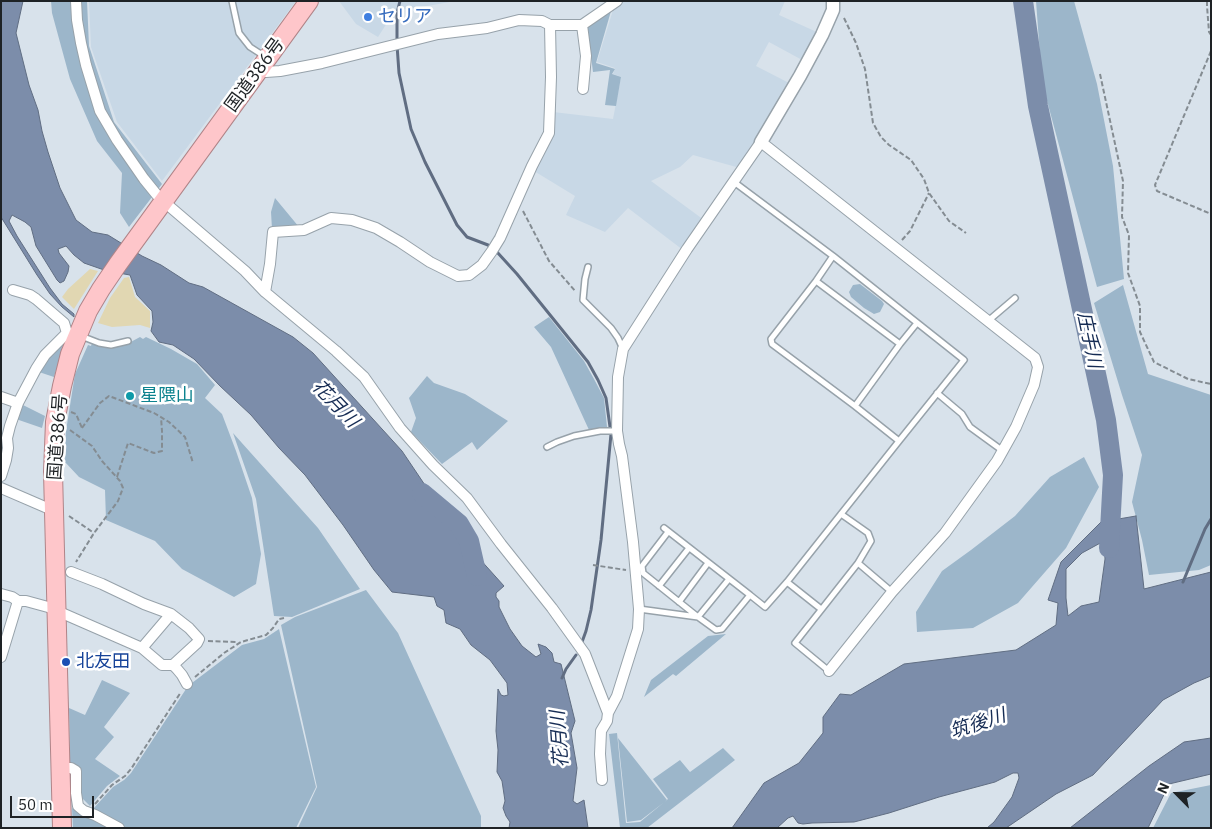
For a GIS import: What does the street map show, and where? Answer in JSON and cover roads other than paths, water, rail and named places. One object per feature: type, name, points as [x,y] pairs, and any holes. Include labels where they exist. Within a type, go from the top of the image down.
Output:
[{"type":"highway","name":"国道386号","points":[[62,827],[53,472],[55,422],[73,334],[100,289],[160,204],[309,1]]},
{"type":"street","points":[[76,1],[80,43],[100,111],[160,204],[245,271],[265,292],[364,377],[400,428],[433,465],[467,498],[552,608],[585,654],[608,713]]},
{"type":"street","points":[[263,62],[266,72],[280,71],[322,63],[438,34],[487,28],[519,20],[542,21],[550,25],[582,25],[617,1]]},
{"type":"street","points":[[602,780],[600,754],[602,732],[608,713],[618,696],[638,628],[639,610],[622,456],[613,431],[618,377],[623,349],[686,249],[761,142],[822,35],[833,10],[833,3]]},
{"type":"street","points":[[265,292],[273,232],[304,230],[331,218],[352,220],[376,228],[430,262],[458,276],[469,275],[482,265],[493,249],[549,133],[550,25]]},
{"type":"street","points":[[582,25],[586,56],[583,89]]},
{"type":"street","points":[[761,142],[1035,358],[1038,367],[1034,385],[1016,427],[1003,451],[945,533],[892,592],[829,671]]},
{"type":"street","points":[[1,476],[8,448],[7,438],[18,403],[45,355],[73,334],[64,323],[36,299],[30,295],[13,290]]},
{"type":"street","points":[[1,397],[18,403]]},
{"type":"street","points":[[1,488],[54,509]]},
{"type":"street","points":[[1,594],[18,601],[42,605],[142,648],[162,665],[173,665],[197,643],[198,639],[189,628],[170,614],[71,572]]},
{"type":"street","points":[[1,657],[18,601]]},
{"type":"street","points":[[142,648],[170,614]]},
{"type":"street","points":[[173,665],[182,675],[186,684]]},
{"type":"street","points":[[60,768],[71,768],[76,771],[76,800],[78,806],[119,828]]},
{"type":"lane","points":[[232,1],[239,33],[250,47],[261,54],[263,62]]},
{"type":"lane","points":[[734,182],[964,360],[787,582],[765,606],[750,594],[666,530],[642,566],[643,573],[716,630],[722,630],[750,594]]},
{"type":"lane","points":[[832,256],[816,281],[771,339],[772,344],[855,406],[898,441]]},
{"type":"lane","points":[[588,267],[583,300],[611,328],[623,349]]},
{"type":"lane","points":[[816,281],[900,344]]},
{"type":"lane","points":[[987,321],[1015,298]]},
{"type":"lane","points":[[855,406],[917,323]]},
{"type":"lane","points":[[73,334],[111,345],[128,341]]},
{"type":"lane","points":[[937,393],[962,414],[970,427],[1003,451]]},
{"type":"lane","points":[[547,448],[574,436],[613,431]]},
{"type":"lane","points":[[829,671],[795,643],[858,563],[871,542],[868,533],[841,514]]},
{"type":"lane","points":[[659,586],[689,548]]},
{"type":"lane","points":[[679,602],[708,562]]},
{"type":"lane","points":[[858,563],[892,592]]},
{"type":"lane","points":[[698,617],[730,579]]},
{"type":"lane","points":[[787,582],[821,609]]},
{"type":"lane","points":[[639,610],[698,617]]},
{"type":"water","points":[[1,1],[23,1],[16,33],[48,152],[60,188],[76,220],[92,232],[108,235],[189,283],[203,287],[293,337],[313,353],[402,451],[460,537],[504,586],[496,593],[499,607],[510,629],[522,646],[536,657],[541,654],[538,644],[546,647],[552,653],[554,662],[561,664],[575,721],[571,733],[577,768],[573,801],[577,804],[584,800],[588,828],[509,828],[510,822],[503,808],[505,801],[502,781],[497,772],[498,750],[496,731],[498,689],[501,695],[508,695],[507,683],[490,660],[471,645],[460,629],[446,623],[444,610],[437,606],[434,597],[392,592],[305,475],[251,415],[194,359],[173,345],[159,342],[151,331],[153,322],[152,311],[137,295],[130,275],[107,271],[84,263],[66,246],[58,249],[69,266],[64,281],[60,283],[36,246],[31,227],[12,215],[9,221],[17,236],[50,288],[62,304],[74,314],[74,317],[50,294],[1,217]]},
{"type":"water","name":"筑後川","points":[[1136,516],[1144,589],[1211,572],[1211,676],[1163,700],[1093,775],[1056,794],[1006,828],[987,828],[994,822],[1012,797],[1019,778],[1018,773],[1013,773],[995,782],[854,822],[803,824],[798,823],[793,816],[777,828],[732,828],[764,783],[799,763],[823,733],[823,717],[840,694],[851,695],[904,664],[1016,650],[1056,625],[1058,603],[1048,600],[1061,562],[1101,522]],"holes":[[[1104,541],[1105,559],[1099,602],[1081,606],[1068,616],[1066,569],[1082,553]]]},
{"type":"water","points":[[1211,738],[1211,774],[1169,784],[1148,828],[1070,828],[1149,766],[1184,742]]},
{"type":"waterway","points":[[400,1],[397,13],[399,73],[411,129],[425,162],[457,225],[467,237],[488,245],[497,252],[517,274],[588,362],[606,398],[611,434],[601,540],[591,610],[582,642]]},
{"type":"waterway","name":"庄手川","points":[[1023,1],[1038,106],[1106,420],[1113,475],[1109,548]]},
{"type":"waterway","name":"花月川","points":[[422,493],[459,524],[469,541],[477,576]]},
{"type":"waterway","points":[[1183,582],[1211,519]]},
{"type":"waterway","points":[[562,678],[576,655]]},
{"type":"place","name":"セリア","points":[[368,17]]},
{"type":"place","name":"星隈山","points":[[130,396]]},
{"type":"place","name":"北友田","points":[[66,662]]}]
